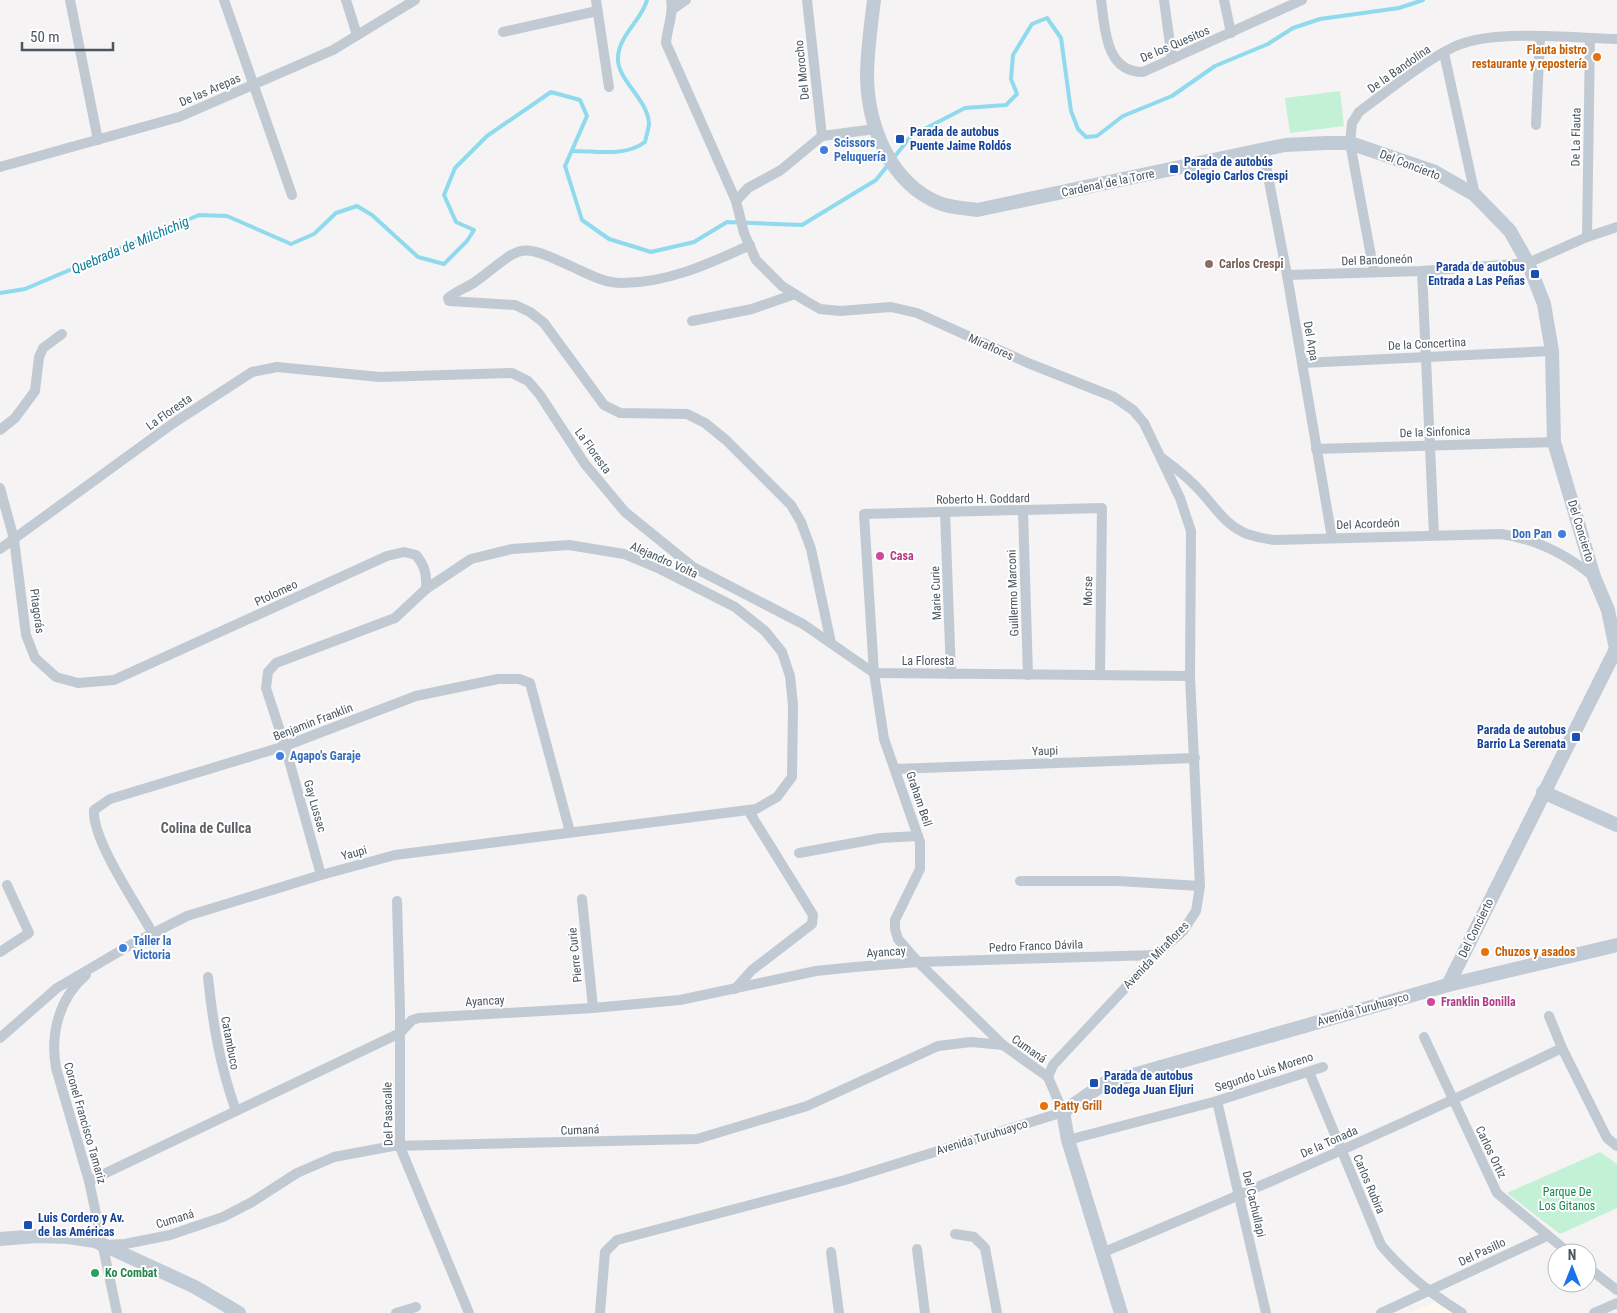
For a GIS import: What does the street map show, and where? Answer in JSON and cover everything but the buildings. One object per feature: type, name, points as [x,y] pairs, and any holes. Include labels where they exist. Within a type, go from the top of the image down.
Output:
[{"type":"street","points":[[70,0],[98,140]]},
{"type":"street","points":[[224,0],[292,195]]},
{"type":"street","points":[[346,0],[358,35]]},
{"type":"street","name":"De las Arepas","points":[[0,167],[179,117],[333,50],[415,0]]},
{"type":"street","points":[[596,0],[596,11],[609,87]]},
{"type":"street","points":[[686,0],[672,4],[666,42],[737,206]]},
{"type":"street","name":"Del Morocho","points":[[807,0],[822,136]]},
{"type":"street","points":[[737,206],[748,188],[781,170],[822,136],[875,129],[867,78],[874,0]]},
{"type":"street","name":"De los Quesitos","points":[[1101,0],[1108,48],[1120,66],[1135,72],[1143,72],[1231,33],[1290,2],[1302,0]]},
{"type":"street","points":[[1164,0],[1172,59]]},
{"type":"street","points":[[1224,0],[1231,33]]},
{"type":"street","points":[[503,32],[596,11]]},
{"type":"street","name":"De la Bandolina","points":[[1374,272],[1350,143],[1352,123],[1359,112],[1444,53],[1465,43],[1511,36],[1617,39]]},
{"type":"street","points":[[1536,125],[1540,37]]},
{"type":"street","name":"De La Flauta","points":[[1587,237],[1590,38]]},
{"type":"street","points":[[1444,53],[1475,195]]},
{"type":"street","name":"Cardenal de la Torre","points":[[875,129],[884,150],[904,178],[940,203],[977,210],[1285,145],[1350,143]]},
{"type":"street","name":"Del Concierto","points":[[1350,143],[1435,172],[1475,195],[1510,232],[1528,263],[1544,304],[1552,350],[1554,442],[1594,577],[1608,610],[1617,649],[1448,985]]},
{"type":"street","name":"Del Arpa","points":[[1262,150],[1303,363],[1332,538]]},
{"type":"street","name":"Miraflores","points":[[737,206],[744,233],[764,270],[782,286],[820,309],[840,312],[891,307],[917,313],[1028,364],[1114,397],[1133,410],[1144,423],[1162,457],[1180,498],[1191,530]]},
{"type":"street","name":"Del Bandoneón","points":[[1287,275],[1422,271],[1528,263],[1587,237],[1617,227]]},
{"type":"street","points":[[750,245],[707,265],[658,280],[620,283],[596,278],[541,252],[522,250],[507,257],[474,282],[448,298],[449,301],[515,304],[530,312],[544,323],[604,405],[620,413],[687,414],[705,423],[726,440],[784,498],[801,522],[811,549],[831,643]]},
{"type":"street","points":[[1422,271],[1434,535]]},
{"type":"street","points":[[692,321],[745,311],[795,294]]},
{"type":"street","points":[[0,430],[15,418],[35,391],[39,357],[43,348],[62,334]]},
{"type":"street","name":"De la Concertina","points":[[1303,363],[1552,350]]},
{"type":"street","name":"La Floresta","points":[[0,549],[172,424],[252,372],[277,366],[380,378],[512,373],[528,381],[540,395],[584,464],[625,512],[693,567],[803,624],[874,673],[1190,676]]},
{"type":"street","name":"De la Sinfonica","points":[[1316,449],[1430,444],[1554,442]]},
{"type":"street","name":"Del Acordeón","points":[[1162,457],[1184,474],[1203,494],[1217,513],[1232,526],[1248,534],[1274,540],[1501,534],[1527,538],[1569,558],[1594,577]]},
{"type":"street","name":"Pitagorás","points":[[0,488],[14,539],[26,635],[35,658],[56,677],[78,683],[114,680]]},
{"type":"street","name":"Roberto H. Goddard","points":[[864,514],[1102,508]]},
{"type":"street","name":"Morse","points":[[1100,674],[1102,508]]},
{"type":"street","name":"Guillermo Marconi","points":[[1023,510],[1028,675]]},
{"type":"street","name":"Marie Curie","points":[[945,512],[951,674]]},
{"type":"street","name":"Graham Bell","points":[[864,514],[874,673],[884,739],[918,836],[920,869],[895,920],[898,939],[918,962],[1003,1045]]},
{"type":"street","name":"Avenida Miraflores","points":[[1048,1077],[1053,1065],[1156,955],[1183,931],[1196,912],[1200,886],[1190,676],[1191,530]]},
{"type":"street","name":"Alejandro Volta","points":[[266,688],[268,672],[276,663],[395,618],[426,589],[471,559],[512,549],[569,545],[624,554],[735,607],[765,631],[782,652],[790,676],[794,737],[792,777],[777,798],[752,809]]},
{"type":"street","name":"Ptolomeo","points":[[114,680],[387,556],[404,552],[416,555],[423,564],[427,577],[426,589]]},
{"type":"street","points":[[687,583],[693,567]]},
{"type":"street","name":"Benjamin Franklin","points":[[154,934],[106,851],[93,817],[94,810],[110,800],[285,746],[416,696],[498,679],[519,679],[530,683],[570,832]]},
{"type":"street","name":"Gay Lussac","points":[[266,688],[285,746],[322,875]]},
{"type":"street","name":"Yaupi","points":[[895,769],[1195,758]]},
{"type":"street","points":[[1544,792],[1617,825]]},
{"type":"street","points":[[735,989],[752,970],[812,924],[812,915],[752,809]]},
{"type":"street","name":"Yaupi","points":[[0,1038],[57,988],[108,957],[187,916],[395,855],[752,809]]},
{"type":"street","points":[[798,853],[881,838],[918,836]]},
{"type":"street","points":[[1020,882],[1118,882],[1200,886]]},
{"type":"street","points":[[0,952],[29,933],[7,885]]},
{"type":"street","name":"Pierre Curie","points":[[582,899],[593,1008]]},
{"type":"street","name":"Del Pasacalle","points":[[397,901],[400,1147],[469,1313]]},
{"type":"street","name":"Avenida Turuhuayco","points":[[600,1313],[605,1252],[617,1240],[845,1180],[1063,1112],[1105,1083],[1448,985],[1617,945]]},
{"type":"street","name":"Pedro Franco Dávila","points":[[918,962],[1156,955]]},
{"type":"street","name":"Coronel Francisco Tamariz","points":[[108,957],[76,984],[57,1017],[53,1049],[56,1068],[89,1181],[117,1313]]},
{"type":"street","name":"Ayancay","points":[[89,1181],[400,1032],[412,1020],[426,1016],[593,1008],[680,1000],[816,971],[918,962]]},
{"type":"street","name":"Catambuco","points":[[208,978],[214,1030],[221,1065],[236,1111]]},
{"type":"street","points":[[1549,1016],[1562,1048],[1617,1146]]},
{"type":"street","name":"Carlos Ortiz","points":[[1424,1037],[1497,1193],[1556,1243]]},
{"type":"street","name":"Cumaná","points":[[103,1245],[125,1244],[170,1235],[223,1217],[252,1202],[297,1173],[334,1157],[393,1146],[697,1139],[807,1106],[938,1046],[971,1042],[1003,1045],[1048,1077]]},
{"type":"street","name":"De la Tonada","points":[[1104,1252],[1239,1196],[1453,1101],[1562,1048]]},
{"type":"street","name":"Segundo Luis Moreno","points":[[1068,1140],[1217,1101],[1323,1067]]},
{"type":"street","name":"Carlos Rubira","points":[[1309,1072],[1381,1245],[1392,1259],[1428,1292]]},
{"type":"street","points":[[1048,1077],[1063,1112],[1068,1140],[1104,1252],[1121,1313]]},
{"type":"street","name":"Del Cachullapi","points":[[1217,1101],[1266,1313]]},
{"type":"street","points":[[955,1234],[974,1237],[985,1248],[997,1313]]},
{"type":"street","name":"Del Pasillo","points":[[1381,1313],[1547,1236]]},
{"type":"street","points":[[0,1239],[68,1237],[95,1241],[195,1287],[239,1313]]},
{"type":"street","points":[[917,1249],[925,1313]]},
{"type":"street","points":[[831,1252],[839,1313]]},
{"type":"street","points":[[1597,1275],[1617,1290]]},
{"type":"street","points":[[1428,1292],[1462,1313]]},
{"type":"street","points":[[1594,1313],[1617,1303]]},
{"type":"street","points":[[396,1313],[416,1306]]},
{"type":"shaded area","points":[[1435,1302],[1453,1313],[1409,1313]]},
{"type":"green space","points":[[1340,91],[1344,126],[1290,133],[1285,98]]},
{"type":"green space","name":"Parque De Los Gitanos","points":[[1600,1152],[1617,1164],[1617,1208],[1560,1234],[1507,1193]]},
{"type":"waterway","points":[[573,151],[629,150],[645,142],[649,125],[647,114],[622,74],[618,58],[622,42],[647,0]]},
{"type":"waterway","name":"Quebrada de Milchichig","points":[[0,293],[25,289],[199,215],[227,216],[291,244],[314,234],[336,213],[357,206],[372,215],[418,257],[444,264],[467,241],[474,230],[456,222],[444,195],[455,168],[487,136],[551,92],[580,100],[587,116],[565,166],[582,220],[609,239],[651,252],[694,242],[727,222],[802,225],[876,180],[911,136],[965,108],[1006,105],[1017,94],[1011,79],[1013,55],[1032,24],[1047,18],[1061,38],[1071,111],[1078,129],[1086,137],[1097,136],[1123,116],[1172,96],[1215,66],[1268,44],[1293,28],[1320,19],[1399,8],[1423,0]]},
{"type":"place","name":"Flauta bistro restaurante y repostería","points":[[1597,57]]},
{"type":"place","name":"Parada de autobus Puente Jaime Roldós","points":[[900,139]]},
{"type":"place","name":"Scissors Peluquería","points":[[824,150]]},
{"type":"place","name":"Parada de autobús Colegio Carlos Crespi","points":[[1174,169]]},
{"type":"place","name":"Carlos Crespi","points":[[1209,264]]},
{"type":"place","name":"Parada de autobus Entrada a Las Peñas","points":[[1535,274]]},
{"type":"place","name":"Don Pan","points":[[1562,534]]},
{"type":"place","name":"Casa","points":[[880,556]]},
{"type":"place","name":"Parada de autobus Barrio La Serenata","points":[[1576,737]]},
{"type":"place","name":"Agapo's Garaje","points":[[280,756]]},
{"type":"place","name":"Taller la Victoria","points":[[123,948]]},
{"type":"place","name":"Chuzos y asados","points":[[1485,952]]},
{"type":"place","name":"Franklin Bonilla","points":[[1431,1002]]},
{"type":"place","name":"Parada de autobus Bodega Juan Eljuri","points":[[1094,1083]]},
{"type":"place","name":"Patty Grill","points":[[1044,1106]]},
{"type":"place","name":"Luis Cordero y Av. de las Américas","points":[[28,1225]]},
{"type":"place","name":"Ko Combat","points":[[95,1273]]},
{"type":"district","name":"Colina de Cullca","points":[[206,828]]}]
